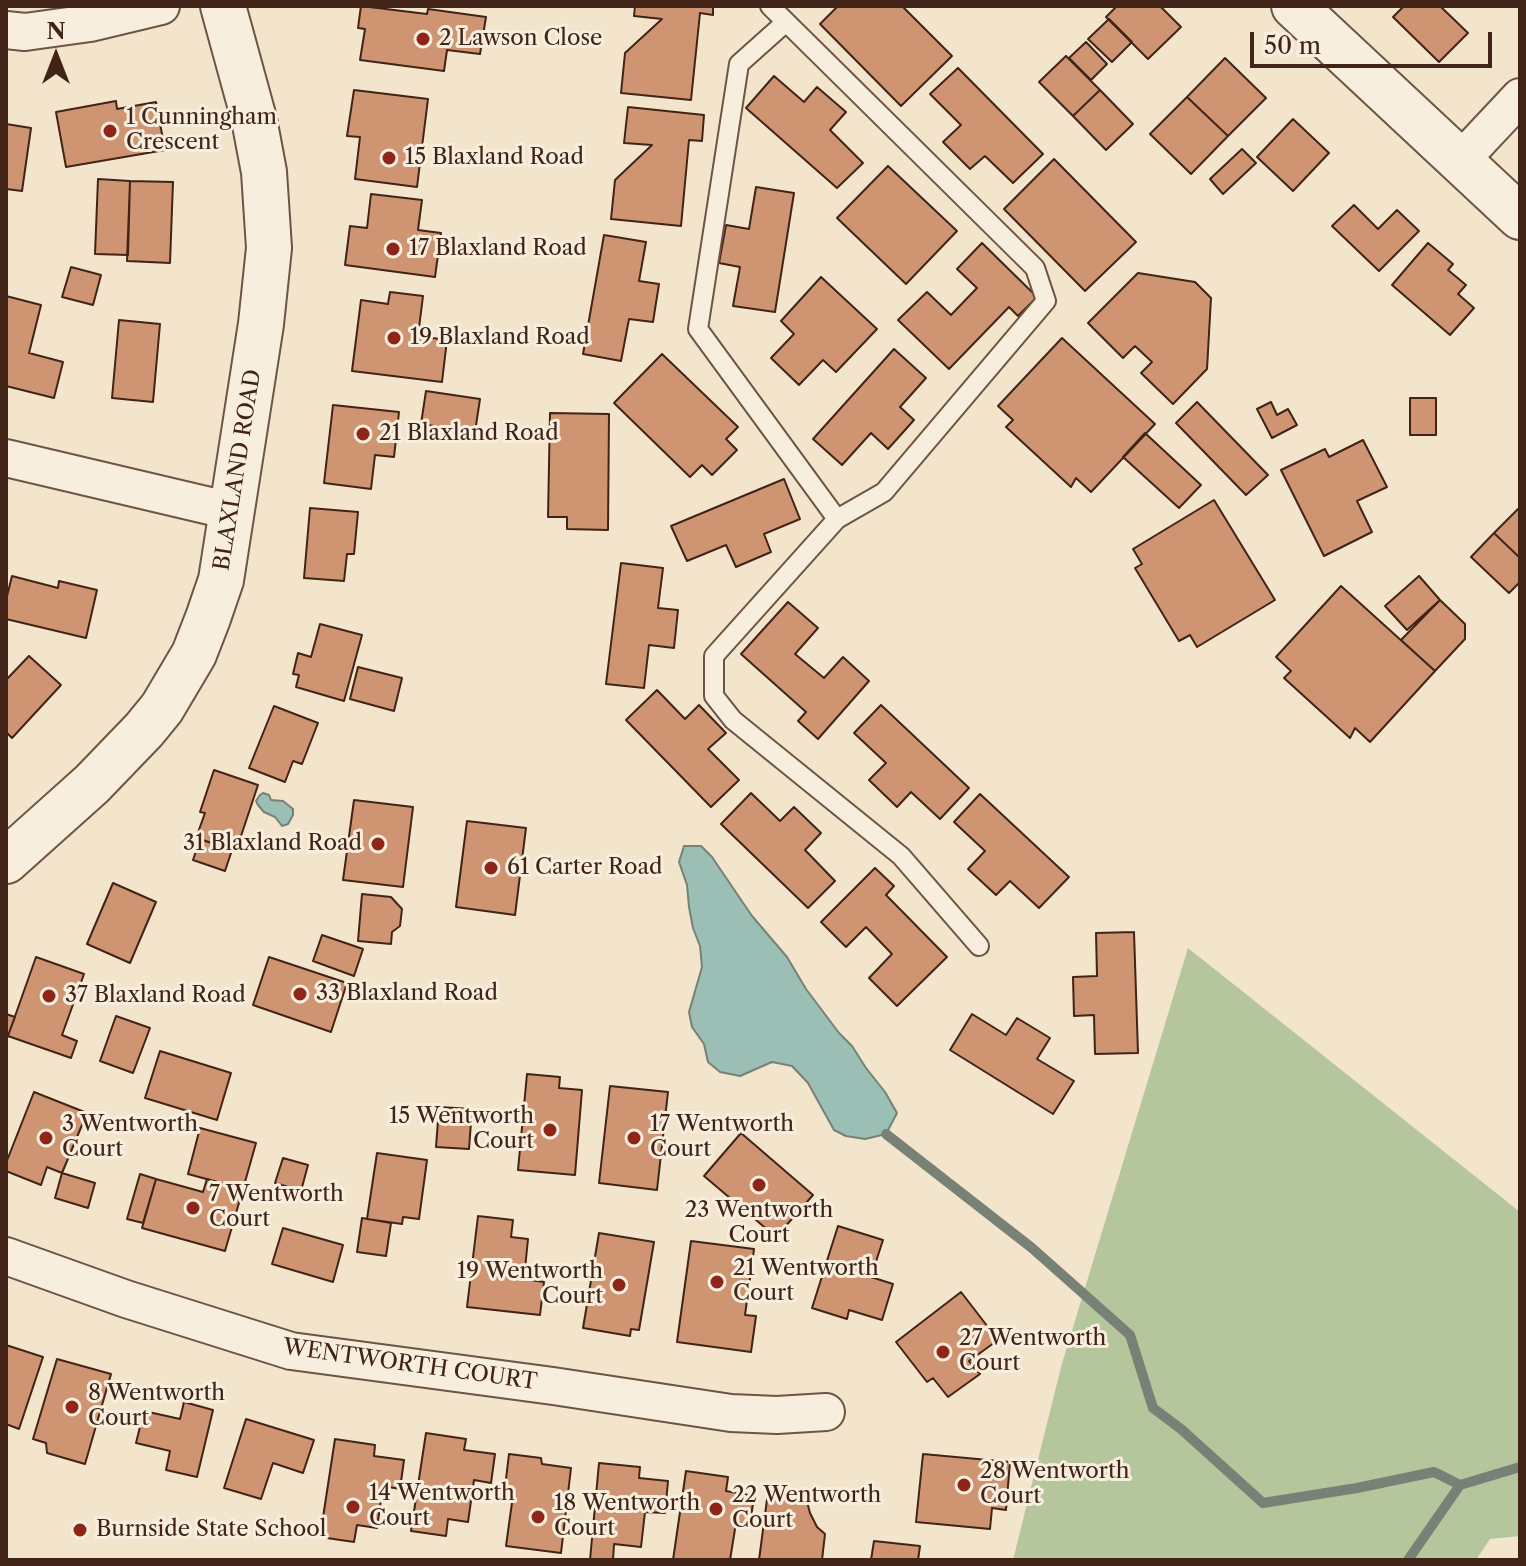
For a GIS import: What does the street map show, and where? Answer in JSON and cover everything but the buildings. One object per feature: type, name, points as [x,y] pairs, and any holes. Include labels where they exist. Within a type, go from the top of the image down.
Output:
[{"type":"street","points":[[6,30],[25,32],[90,23],[161,6]]},
{"type":"street","name":"BLAXLAND ROAD","points":[[6,861],[92,784],[144,730],[173,691],[194,654],[221,580],[261,324],[269,234],[264,172],[254,119],[223,6]]},
{"type":"street","points":[[1294,6],[1520,217]]},
{"type":"street","points":[[1460,161],[1520,97]]},
{"type":"street","points":[[6,458],[231,511]]},
{"type":"street","name":"WENTWORTH COURT","points":[[6,1256],[126,1299],[291,1351],[731,1413],[777,1415],[826,1412]]},
{"type":"lane","points":[[770,6],[1035,268],[1046,301],[884,492],[837,519],[714,656],[714,696],[733,720],[901,856],[979,946]]},
{"type":"lane","points":[[786,22],[739,64],[698,329],[837,519]]},
{"type":"green space","points":[[1188,948],[1520,1212],[1520,1536],[1490,1539],[1476,1560],[1013,1560],[1061,1367]]},
{"type":"water","points":[[263,793],[269,795],[271,800],[283,801],[293,809],[288,824],[282,826],[258,805],[256,801]]},
{"type":"water","points":[[684,846],[701,846],[712,857],[752,916],[787,957],[806,989],[885,1092],[897,1113],[886,1134],[865,1139],[846,1136],[834,1130],[808,1083],[792,1066],[772,1062],[740,1076],[720,1072],[708,1062],[704,1044],[692,1027],[689,1012],[702,967],[687,885],[679,862]]},
{"type":"waterway","points":[[886,1134],[1032,1248],[1130,1335],[1153,1408],[1181,1429],[1263,1503],[1434,1472],[1460,1485]]},
{"type":"waterway","points":[[1408,1560],[1460,1485],[1520,1467]]},
{"type":"place","name":"2 Lawson Close","points":[[423,39]]},
{"type":"place","name":"1 Cunningham Crescent","points":[[110,131]]},
{"type":"place","name":"15 Blaxland Road","points":[[389,158]]},
{"type":"place","name":"17 Blaxland Road","points":[[393,249]]},
{"type":"place","name":"19 Blaxland Road","points":[[394,338]]},
{"type":"place","name":"21 Blaxland Road","points":[[363,434]]},
{"type":"place","name":"31 Blaxland Road","points":[[378,844]]},
{"type":"place","name":"61 Carter Road","points":[[491,868]]},
{"type":"place","name":"33 Blaxland Road","points":[[300,994]]},
{"type":"place","name":"37 Blaxland Road","points":[[49,996]]},
{"type":"place","name":"15 Wentworth Court","points":[[550,1130]]},
{"type":"place","name":"3 Wentworth Court","points":[[46,1138]]},
{"type":"place","name":"17 Wentworth Court","points":[[634,1138]]},
{"type":"place","name":"23 Wentworth Court","points":[[759,1185]]},
{"type":"place","name":"7 Wentworth Court","points":[[193,1208]]},
{"type":"place","name":"21 Wentworth Court","points":[[717,1282]]},
{"type":"place","name":"19 Wentworth Court","points":[[619,1285]]},
{"type":"place","name":"27 Wentworth Court","points":[[943,1352]]},
{"type":"place","name":"8 Wentworth Court","points":[[72,1407]]},
{"type":"place","name":"28 Wentworth Court","points":[[964,1485]]},
{"type":"place","name":"14 Wentworth Court","points":[[353,1507]]},
{"type":"place","name":"22 Wentworth Court","points":[[716,1509]]},
{"type":"place","name":"18 Wentworth Court","points":[[538,1517]]},
{"type":"place","name":"Burnside State School","points":[[80,1530]]}]
